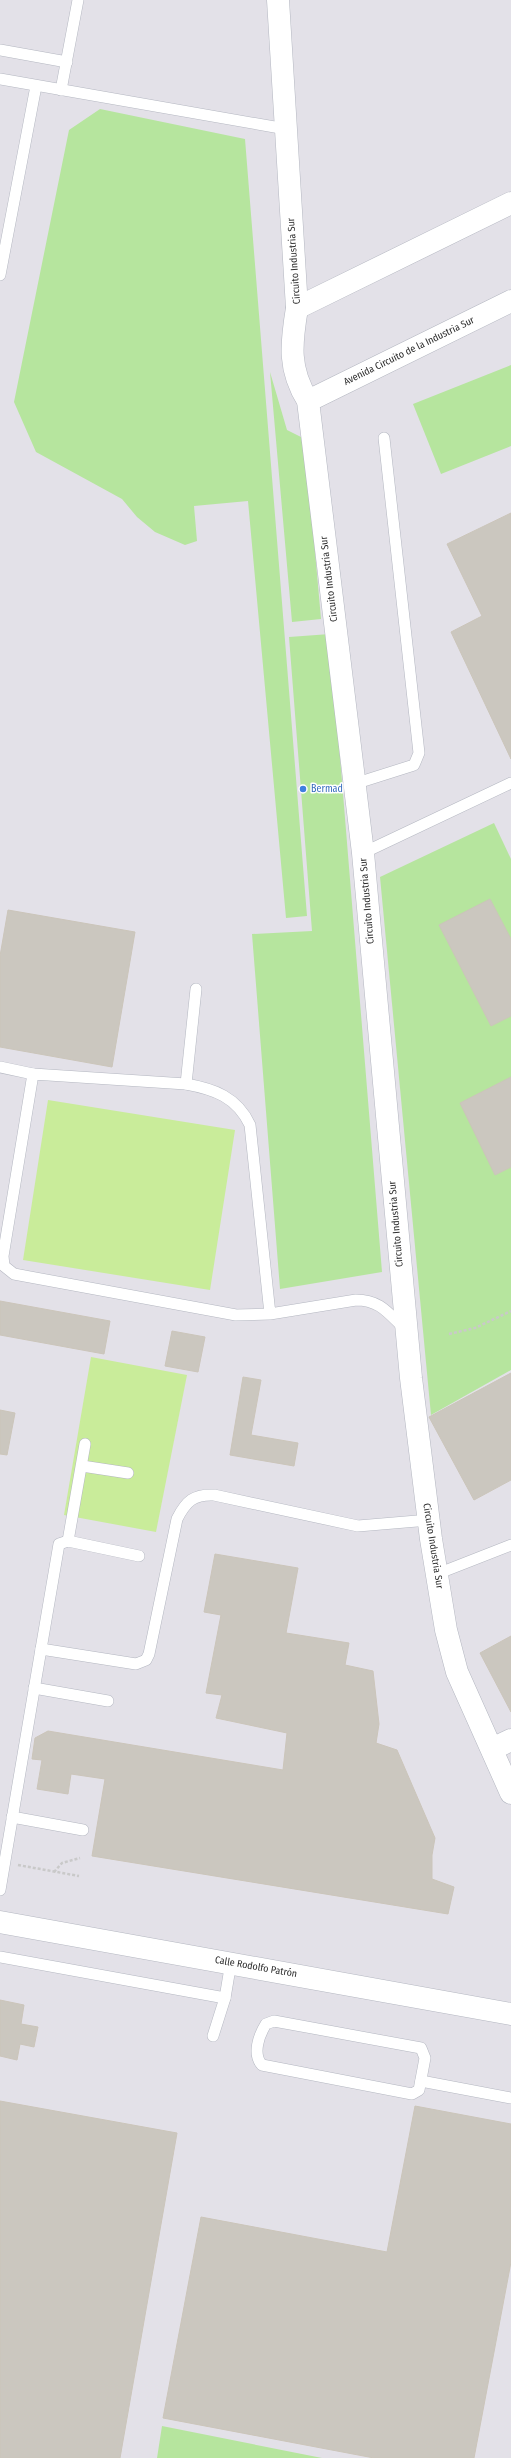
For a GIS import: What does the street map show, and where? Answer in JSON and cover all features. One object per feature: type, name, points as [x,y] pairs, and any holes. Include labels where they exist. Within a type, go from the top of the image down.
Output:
[{"type":"main road","name":"Circuito Industria Sur","points":[[278,0],[297,308],[292,359],[297,385],[308,401],[363,853],[406,1330],[429,1520],[446,1630],[458,1672],[511,1793]]},
{"type":"main road","points":[[297,308],[511,204]]},
{"type":"main road","name":"Avenida Circuito de la Industria Sur","points":[[308,401],[511,301]]},
{"type":"main road","points":[[492,1749],[511,1740]]},
{"type":"main road","name":"Calle Rodolfo Patrón","points":[[0,1922],[231,1962],[511,2014]]},
{"type":"lane","points":[[61,90],[78,0]]},
{"type":"lane","points":[[0,50],[67,62]]},
{"type":"lane","points":[[0,79],[286,129]]},
{"type":"lane","points":[[0,275],[36,86]]},
{"type":"lane","points":[[354,784],[414,765],[420,753],[384,438]]},
{"type":"lane","points":[[363,853],[511,783]]},
{"type":"lane","points":[[186,1084],[196,989]]},
{"type":"lane","points":[[0,1067],[33,1074],[186,1084],[211,1088],[240,1108],[250,1125],[270,1314]]},
{"type":"lane","points":[[33,1074],[3,1256],[4,1266],[14,1274],[236,1315],[270,1314],[356,1300],[369,1300],[380,1305],[406,1330]]},
{"type":"lane","points":[[68,1541],[85,1444]]},
{"type":"lane","points":[[82,1466],[128,1472]]},
{"type":"lane","points":[[40,1650],[136,1664],[146,1660],[149,1654],[177,1519],[183,1506],[191,1498],[202,1494],[214,1495],[358,1526],[429,1520]]},
{"type":"lane","points":[[0,1890],[58,1547],[60,1544],[68,1541],[139,1556]]},
{"type":"lane","points":[[438,1574],[511,1545]]},
{"type":"lane","points":[[34,1688],[108,1701]]},
{"type":"lane","points":[[12,1817],[83,1830]]},
{"type":"lane","points":[[0,1957],[225,1998]]},
{"type":"lane","points":[[214,2036],[225,1998],[231,1962]]},
{"type":"lane","points":[[274,2021],[416,2046],[421,2048],[425,2058],[421,2081],[420,2090],[412,2094],[267,2067],[259,2062],[258,2045],[266,2024],[274,2021]]},
{"type":"lane","points":[[421,2081],[511,2098]]},
{"type":"path","points":[[449,1334],[475,1328],[511,1311]]},
{"type":"path","points":[[54,1872],[62,1863],[80,1858]]},
{"type":"path","points":[[5,1863],[79,1876]]},
{"type":"shaded area","points":[[0,0],[511,0],[511,2458],[0,2458]]},
{"type":"green space","points":[[100,109],[245,139],[307,916],[286,918],[248,501],[194,506],[197,541],[185,545],[155,532],[137,517],[122,499],[36,452],[14,402],[69,130]]},
{"type":"green space","points":[[511,365],[511,446],[441,474],[413,404]]},
{"type":"green space","points":[[270,372],[287,430],[305,439],[321,619],[292,622]]},
{"type":"green space","points":[[330,634],[382,1272],[280,1289],[252,934],[312,931],[289,637]]},
{"type":"green space","points":[[494,823],[511,859],[511,1370],[431,1415],[380,877]]},
{"type":"green space","points":[[48,1100],[235,1130],[210,1290],[23,1260]]},
{"type":"green space","points":[[91,1357],[187,1375],[156,1532],[64,1515]]},
{"type":"green space","points":[[162,2426],[322,2458],[157,2458]]},
{"type":"building","points":[[511,513],[511,759],[451,632],[482,616],[447,544]]},
{"type":"building","points":[[490,899],[511,939],[511,1016],[491,1026],[439,925]]},
{"type":"building","points":[[8,910],[135,932],[112,1067],[0,1047],[0,956]]},
{"type":"building","points":[[511,1077],[511,1167],[495,1175],[460,1103]]},
{"type":"building","points":[[0,1301],[110,1321],[104,1354],[0,1335]]},
{"type":"building","points":[[172,1331],[205,1337],[198,1372],[165,1366]]},
{"type":"building","points":[[511,1373],[511,1480],[474,1500],[429,1417]]},
{"type":"building","points":[[243,1377],[261,1380],[251,1435],[298,1443],[294,1466],[230,1455]]},
{"type":"building","points":[[0,1410],[15,1413],[7,1455],[0,1454]]},
{"type":"building","points":[[215,1554],[298,1568],[286,1633],[349,1643],[345,1665],[373,1671],[379,1724],[376,1743],[397,1750],[435,1838],[432,1855],[432,1879],[454,1887],[448,1914],[92,1856],[105,1779],[71,1774],[68,1794],[37,1789],[42,1760],[32,1759],[35,1738],[48,1731],[283,1770],[287,1733],[216,1718],[222,1695],[206,1693],[221,1615],[204,1612]]},
{"type":"building","points":[[511,1636],[511,1712],[480,1653]]},
{"type":"building","points":[[0,2000],[24,2005],[21,2024],[38,2027],[34,2047],[20,2044],[17,2060],[0,2056]]},
{"type":"building","points":[[0,2101],[177,2133],[120,2458],[0,2458]]},
{"type":"building","points":[[415,2106],[511,2124],[511,2262],[474,2458],[374,2458],[163,2418],[201,2217],[387,2252]]},
{"type":"place","name":"Bermad","points":[[303,789]]}]
